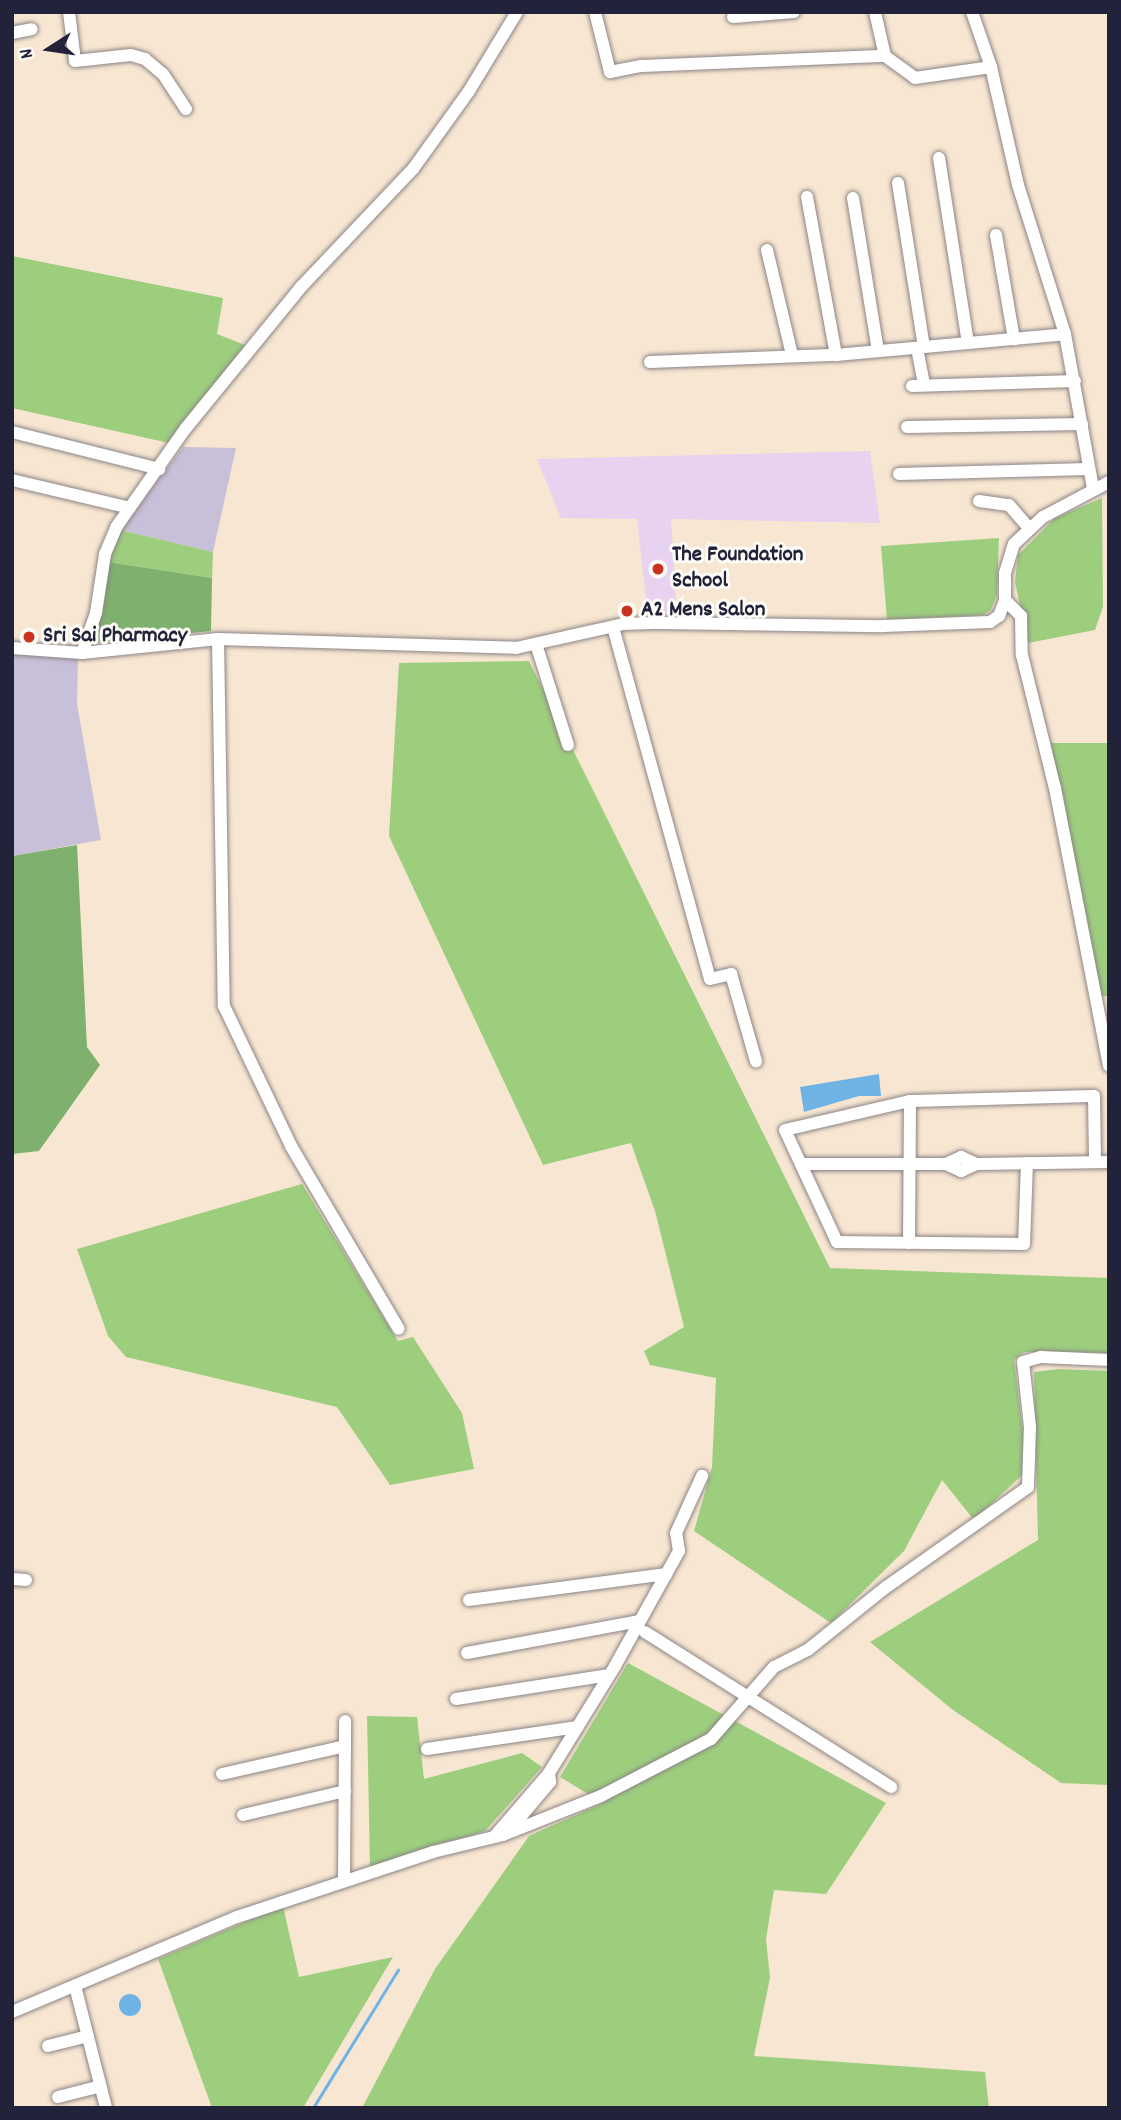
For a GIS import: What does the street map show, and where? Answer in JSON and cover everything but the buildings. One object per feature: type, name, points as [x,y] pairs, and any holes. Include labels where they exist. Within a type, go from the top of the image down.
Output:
[{"type":"street","points":[[69,12],[75,61],[131,55],[145,59],[163,74],[186,109]]},
{"type":"street","points":[[82,653],[96,613],[105,554],[130,508],[186,428],[327,256],[413,169],[469,92],[517,12]]},
{"type":"street","points":[[595,12],[610,72],[642,66],[885,56],[915,78],[991,67]]},
{"type":"street","points":[[733,17],[794,12]]},
{"type":"street","points":[[875,12],[885,56]]},
{"type":"street","points":[[972,12],[991,67],[1018,185],[1065,334],[1076,381],[1093,488]]},
{"type":"street","points":[[12,33],[32,29]]},
{"type":"street","points":[[939,158],[968,343]]},
{"type":"street","points":[[898,183],[921,347],[918,386],[1076,381]]},
{"type":"street","points":[[807,197],[836,355]]},
{"type":"street","points":[[853,198],[878,351]]},
{"type":"street","points":[[996,235],[1014,339]]},
{"type":"street","points":[[767,250],[792,355]]},
{"type":"street","points":[[650,362],[836,355],[1065,334]]},
{"type":"street","points":[[907,427],[1082,424]]},
{"type":"street","points":[[12,432],[159,469]]},
{"type":"street","points":[[899,474],[1088,469]]},
{"type":"street","points":[[12,480],[130,508]]},
{"type":"street","points":[[12,648],[82,653],[218,639],[516,648],[613,627],[990,622],[999,616],[1005,600],[1009,556],[1029,528],[1093,488],[1109,482]]},
{"type":"street","points":[[979,501],[1009,505],[1029,528]]},
{"type":"street","points":[[1005,600],[1021,616],[1022,655],[1055,788],[1109,1066]]},
{"type":"street","points":[[613,627],[709,979],[731,974],[756,1061]]},
{"type":"street","points":[[218,639],[225,1006],[291,1146],[399,1329]]},
{"type":"street","points":[[536,644],[568,745]]},
{"type":"street","points":[[801,1164],[946,1164],[961,1157],[977,1164],[1027,1163],[1102,1162],[1094,1096],[910,1101],[785,1130],[837,1242],[1024,1244],[1027,1163]]},
{"type":"street","points":[[909,1243],[910,1101]]},
{"type":"street","points":[[12,2012],[237,1917],[344,1880],[508,1833],[601,1796],[711,1739],[774,1667],[809,1649],[885,1588],[1028,1487],[1030,1427],[1023,1362],[1041,1357],[1109,1360]]},
{"type":"street","points":[[494,1838],[549,1773],[609,1675],[643,1627],[679,1551],[679,1524],[702,1476]]},
{"type":"street","points":[[468,1600],[666,1574]]},
{"type":"street","points":[[12,1579],[26,1580]]},
{"type":"street","points":[[467,1653],[643,1627],[891,1787]]},
{"type":"street","points":[[457,1699],[609,1675]]},
{"type":"street","points":[[344,1880],[345,1721]]},
{"type":"street","points":[[427,1749],[577,1727]]},
{"type":"street","points":[[222,1774],[345,1746]]},
{"type":"street","points":[[508,1833],[550,1782],[549,1773]]},
{"type":"street","points":[[243,1815],[345,1791]]},
{"type":"street","points":[[75,1986],[106,2108]]},
{"type":"street","points":[[48,2046],[88,2036]]},
{"type":"street","points":[[58,2097],[101,2086]]},
{"type":"shaded area","points":[[183,447],[236,448],[213,552],[120,530]]},
{"type":"shaded area","name":"The Foundation School","points":[[870,451],[880,523],[671,519],[677,617],[648,615],[637,519],[561,518],[537,459]]},
{"type":"shaded area","points":[[12,653],[78,659],[77,704],[101,840],[12,856]]},
{"type":"green space","points":[[12,256],[223,298],[217,334],[245,345],[169,443],[12,408]]},
{"type":"green space","points":[[1102,498],[1103,607],[1095,630],[1028,643],[1015,582],[1018,555],[1055,518]]},
{"type":"green space","points":[[120,530],[213,552],[212,578],[108,562]]},
{"type":"green space","points":[[999,538],[997,594],[991,610],[983,615],[887,620],[881,546]]},
{"type":"green space","points":[[108,562],[212,578],[211,631],[96,643]]},
{"type":"green space","points":[[529,661],[830,1268],[1109,1278],[1109,1353],[1024,1352],[1014,1360],[1023,1433],[1022,1475],[974,1520],[942,1480],[904,1551],[831,1623],[694,1531],[712,1467],[716,1378],[650,1365],[644,1351],[684,1327],[655,1211],[631,1143],[543,1165],[389,836],[399,663]]},
{"type":"green space","points":[[1051,743],[1109,743],[1109,996],[1100,996]]},
{"type":"green space","points":[[77,845],[87,1047],[100,1065],[39,1151],[12,1154],[12,856]]},
{"type":"green space","points":[[302,1184],[398,1341],[413,1337],[462,1413],[474,1469],[390,1485],[337,1407],[126,1357],[108,1336],[77,1249]]},
{"type":"green space","points":[[1059,1369],[1109,1371],[1109,1785],[1061,1783],[953,1710],[870,1642],[1038,1540],[1034,1372]]},
{"type":"green space","points":[[628,1663],[886,1803],[826,1894],[774,1890],[766,1939],[770,1978],[754,2056],[985,2072],[989,2108],[362,2108],[435,1969],[529,1836],[603,1803],[560,1777]]},
{"type":"green space","points":[[367,1716],[417,1717],[424,1779],[522,1753],[542,1767],[485,1831],[370,1867]]},
{"type":"green space","points":[[283,1906],[299,1977],[393,1957],[303,2108],[212,2108],[158,1959]]},
{"type":"water","points":[[879,1074],[881,1096],[859,1096],[804,1112],[800,1087]]},
{"type":"water","points":[[130,1994],[138,1997],[141,2005],[138,2013],[130,2016],[122,2013],[119,2005],[122,1997]]},
{"type":"waterway","points":[[313,2108],[398,1970]]},
{"type":"place","name":"The Foundation School","points":[[658,569]]},
{"type":"place","name":"A2 Mens Salon","points":[[627,611]]},
{"type":"place","name":"Sri Sai Pharmacy","points":[[29,637]]}]
